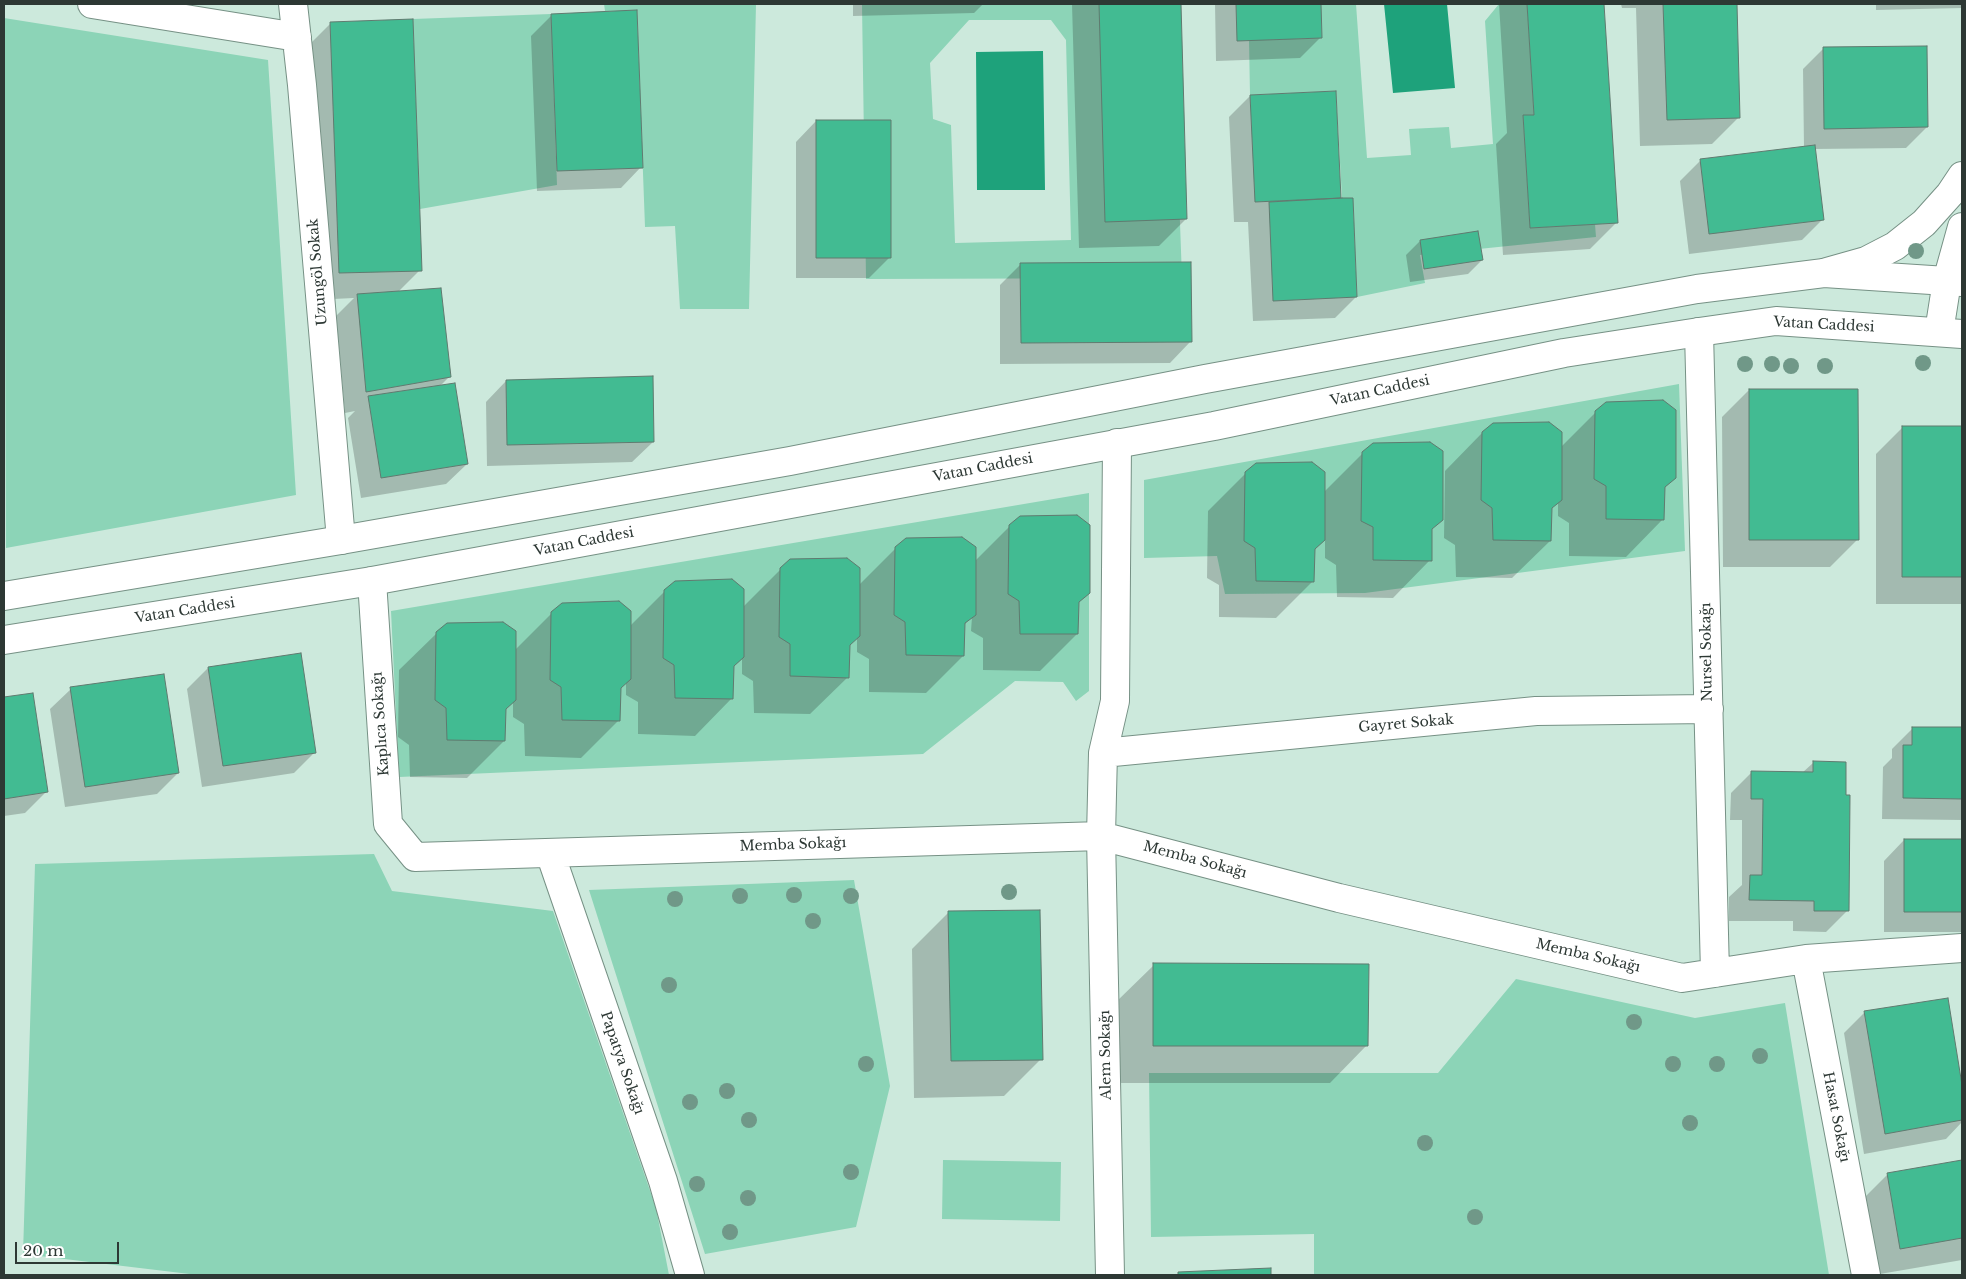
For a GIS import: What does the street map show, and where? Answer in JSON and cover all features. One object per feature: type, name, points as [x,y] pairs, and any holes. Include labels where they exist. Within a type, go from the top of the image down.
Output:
[{"type":"street","points":[[92,4],[297,37]]},
{"type":"street","name":"Uzungöl Sokak","points":[[293,4],[303,95],[340,540]]},
{"type":"street","points":[[4,596],[340,540],[790,461],[1205,378],[1697,289],[1824,273],[1866,261],[1895,246],[1924,223],[1950,194],[1962,176]]},
{"type":"street","points":[[1951,333],[1962,227]]},
{"type":"street","points":[[1824,273],[1955,281]]},
{"type":"street","name":"Vatan Caddesi","points":[[4,640],[372,581],[1214,426],[1564,353],[1776,321],[1951,333]]},
{"type":"street","name":"Nursel Sokağı","points":[[1699,332],[1715,973]]},
{"type":"street","name":"Alem Sokağı","points":[[1110,1275],[1101,836],[1103,753],[1114,701],[1117,443]]},
{"type":"street","name":"Kaplıca Sokağı","points":[[372,581],[388,824],[415,857]]},
{"type":"street","name":"Gayret Sokak","points":[[1103,753],[1536,711],[1709,709]]},
{"type":"street","name":"Memba Sokağı","points":[[415,857],[1101,836],[1339,898],[1682,978],[1806,959],[1962,948]]},
{"type":"street","name":"Papatya Sokağı","points":[[550,853],[663,1181],[690,1275]]},
{"type":"street","name":"Hasat Sokağı","points":[[1806,959],[1866,1275]]},
{"type":"shaded area","points":[[604,4],[756,4],[749,309],[680,309],[675,226],[645,227],[637,11],[605,11]]},
{"type":"shaded area","points":[[862,4],[1172,4],[1182,278],[866,279]],"holes":[[[969,20],[1051,20],[1066,40],[1071,240],[955,243],[951,125],[933,119],[930,63]]]},
{"type":"shaded area","points":[[1320,4],[1356,4],[1367,158],[1411,155],[1409,129],[1449,127],[1451,148],[1493,144],[1485,21],[1499,4],[1527,4],[1534,115],[1523,116],[1530,228],[1595,224],[1596,237],[1420,255],[1425,283],[1357,297],[1353,199],[1342,198],[1336,91],[1250,95],[1249,40],[1322,38]]},
{"type":"shaded area","points":[[1384,4],[1447,4],[1455,88],[1393,93]]},
{"type":"shaded area","points":[[551,14],[557,185],[420,209],[413,19]]},
{"type":"shaded area","points":[[4,18],[268,60],[296,495],[6,548]]},
{"type":"shaded area","points":[[1043,51],[1045,190],[977,190],[976,52]]},
{"type":"shaded area","points":[[1679,384],[1685,551],[1365,593],[1225,594],[1217,556],[1144,558],[1144,480]]},
{"type":"shaded area","points":[[1089,493],[1089,691],[1076,701],[1063,682],[1015,681],[923,754],[399,777],[391,611]]},
{"type":"shaded area","points":[[374,854],[392,891],[553,911],[656,1208],[669,1275],[198,1275],[23,1254],[35,864]]},
{"type":"shaded area","points":[[854,880],[890,1086],[856,1227],[705,1254],[589,890]]},
{"type":"shaded area","points":[[1516,979],[1695,1018],[1785,1003],[1829,1275],[1314,1275],[1314,1234],[1151,1237],[1149,1073],[1438,1073]]},
{"type":"shaded area","points":[[943,1160],[1061,1162],[1060,1221],[942,1219]]},
{"type":"building","points":[[1099,4],[1181,4],[1187,219],[1105,222]]},
{"type":"building","points":[[1236,4],[1321,4],[1322,38],[1237,41]]},
{"type":"building","points":[[1527,4],[1604,4],[1618,223],[1530,228],[1523,115],[1534,115]]},
{"type":"building","points":[[1663,4],[1737,4],[1740,118],[1667,120]]},
{"type":"building","points":[[637,10],[643,168],[557,171],[551,14]]},
{"type":"building","points":[[413,19],[422,271],[339,273],[330,22]]},
{"type":"building","points":[[1927,46],[1928,127],[1824,129],[1823,47]]},
{"type":"building","points":[[1336,91],[1341,198],[1255,202],[1250,95]]},
{"type":"building","points":[[816,120],[891,120],[891,258],[816,258]]},
{"type":"building","points":[[1815,145],[1824,220],[1709,234],[1700,159]]},
{"type":"building","points":[[1353,198],[1357,297],[1273,301],[1269,202]]},
{"type":"building","points":[[1478,231],[1483,260],[1424,269],[1420,240]]},
{"type":"building","points":[[1191,262],[1192,342],[1021,343],[1020,263]]},
{"type":"building","points":[[441,288],[451,377],[366,392],[357,294]]},
{"type":"building","points":[[653,376],[654,442],[507,445],[506,380]]},
{"type":"building","points":[[455,383],[468,464],[381,478],[368,396]]},
{"type":"building","points":[[1749,389],[1858,389],[1859,540],[1749,540]]},
{"type":"building","points":[[1663,400],[1676,410],[1676,478],[1665,487],[1664,520],[1606,519],[1606,486],[1594,479],[1595,411],[1606,402]]},
{"type":"building","points":[[1549,422],[1562,432],[1562,500],[1552,508],[1551,541],[1493,540],[1492,508],[1481,500],[1482,432],[1493,423]]},
{"type":"building","points":[[1902,426],[1962,426],[1962,577],[1902,577]]},
{"type":"building","points":[[1430,442],[1443,451],[1443,520],[1432,529],[1432,561],[1373,560],[1373,527],[1361,521],[1362,452],[1373,443]]},
{"type":"building","points":[[1312,462],[1325,472],[1325,540],[1315,549],[1314,582],[1256,581],[1255,548],[1244,541],[1245,472],[1256,463]]},
{"type":"building","points":[[1077,515],[1090,525],[1090,593],[1079,602],[1078,634],[1020,634],[1019,601],[1008,594],[1009,525],[1020,516]]},
{"type":"building","points":[[962,537],[976,547],[976,615],[965,623],[964,656],[906,655],[905,622],[894,615],[895,547],[906,538]]},
{"type":"building","points":[[847,558],[860,568],[860,636],[850,645],[849,678],[790,676],[790,644],[779,637],[780,568],[790,559]]},
{"type":"building","points":[[732,579],[744,589],[744,657],[734,666],[733,699],[675,698],[674,665],[663,658],[664,590],[675,581]]},
{"type":"building","points":[[619,601],[631,611],[631,679],[621,688],[620,721],[562,720],[561,687],[550,680],[551,612],[562,603]]},
{"type":"building","points":[[503,622],[516,631],[516,700],[506,709],[505,741],[447,740],[446,708],[435,700],[436,632],[447,623]]},
{"type":"building","points":[[301,653],[316,753],[223,766],[208,667]]},
{"type":"building","points":[[164,674],[179,773],[85,787],[70,687]]},
{"type":"building","points":[[33,693],[48,792],[4,799],[4,697]]},
{"type":"building","points":[[1912,727],[1962,727],[1962,799],[1903,798],[1903,745],[1912,745]]},
{"type":"building","points":[[1813,761],[1846,762],[1846,795],[1850,795],[1849,911],[1814,911],[1814,901],[1749,900],[1750,875],[1762,875],[1763,799],[1751,799],[1751,771],[1813,772]]},
{"type":"building","points":[[1904,839],[1962,839],[1962,912],[1904,912]]},
{"type":"building","points":[[1040,910],[1043,1060],[951,1061],[948,911]]},
{"type":"building","points":[[1153,963],[1369,964],[1368,1046],[1153,1046]]},
{"type":"building","points":[[1948,998],[1962,1085],[1962,1120],[1885,1134],[1864,1011]]},
{"type":"building","points":[[1962,1160],[1962,1238],[1900,1249],[1887,1173]]},
{"type":"building","points":[[1271,1268],[1271,1275],[1178,1275],[1178,1272]]}]
